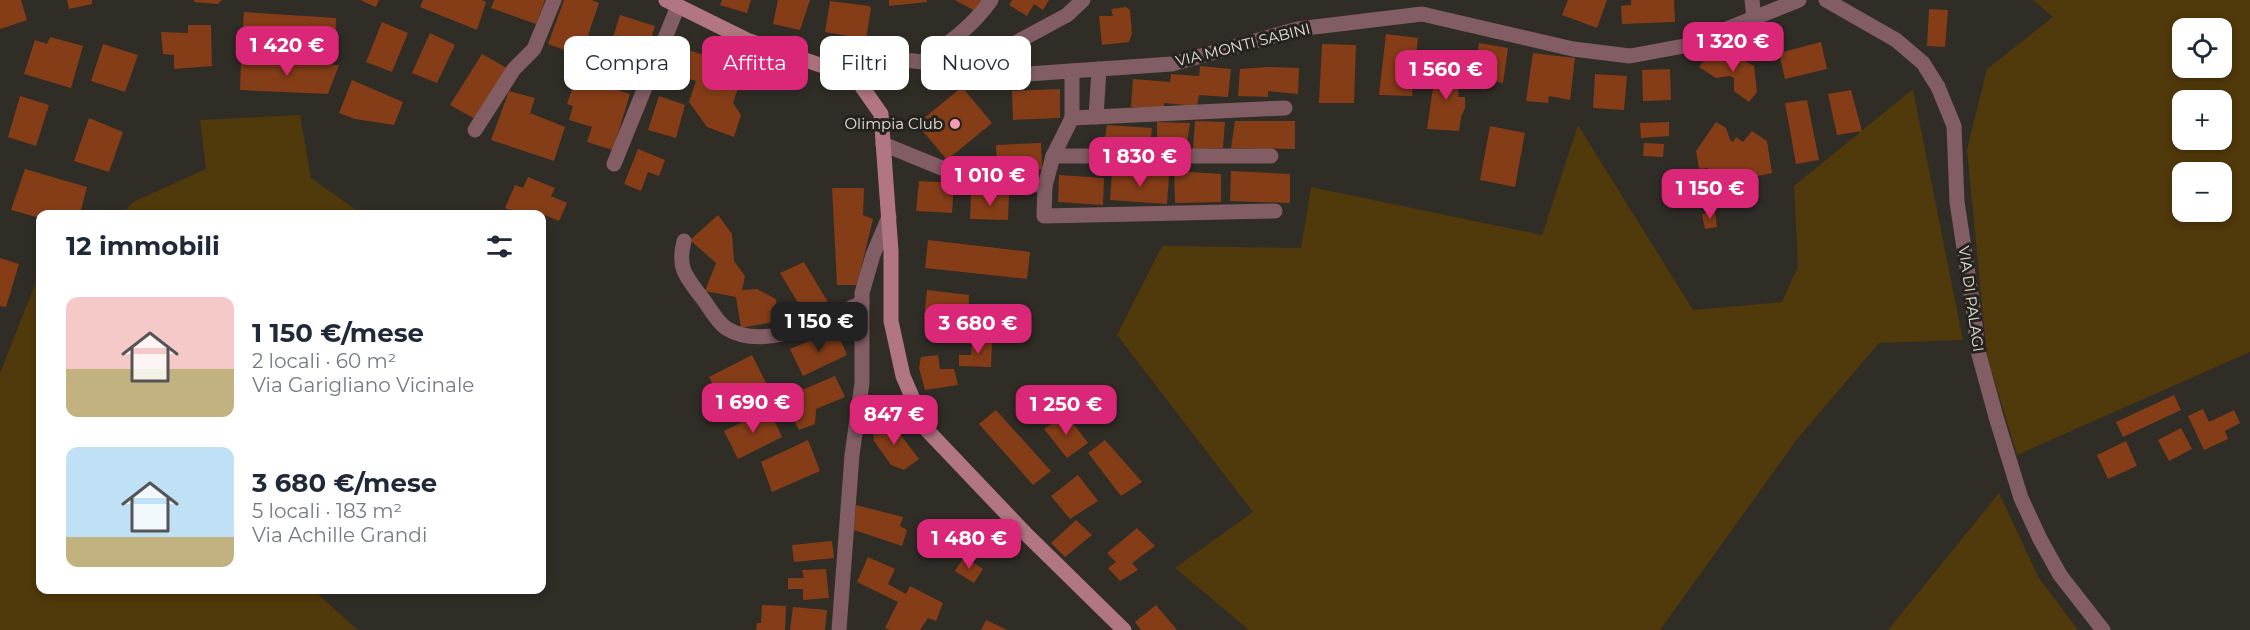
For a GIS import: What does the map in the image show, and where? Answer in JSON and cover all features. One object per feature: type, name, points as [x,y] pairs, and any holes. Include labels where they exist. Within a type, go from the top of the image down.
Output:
[{"type":"main road","points":[[672,3],[747,40],[820,65]]},
{"type":"main road","points":[[864,90],[881,114],[891,251],[891,321],[903,376],[926,429],[1025,533],[1124,630]]},
{"type":"street","points":[[475,130],[514,69],[534,49],[554,0]]},
{"type":"street","points":[[955,36],[984,10],[991,0]]},
{"type":"street","points":[[1028,36],[1067,15],[1083,0]]},
{"type":"street","points":[[1752,0],[1754,18]]},
{"type":"street","name":"VIA MONTI SABINI","points":[[1031,74],[1172,64],[1298,29],[1422,14],[1573,50],[1630,56],[1684,46],[1799,0]]},
{"type":"street","name":"VIA DI PALAGI","points":[[1826,0],[1896,40],[1923,63],[1938,87],[1954,126],[1957,202],[1973,307],[1977,351],[1996,417],[2021,498],[2040,539],[2060,575],[2103,630]]},
{"type":"street","points":[[614,164],[672,3]]},
{"type":"street","name":"VIA MONTI SABINI","points":[[909,60],[921,62]]},
{"type":"street","points":[[1096,117],[1099,69]]},
{"type":"street","points":[[1072,71],[1072,118],[1053,156],[1045,186],[1044,216],[1275,211]]},
{"type":"street","points":[[1072,118],[1286,108]]},
{"type":"street","points":[[883,144],[949,171],[1045,186]]},
{"type":"street","points":[[1053,156],[1271,156]]},
{"type":"street","points":[[839,630],[852,455],[862,383],[864,283],[889,217]]},
{"type":"street","points":[[684,241],[680,258],[685,275],[725,328],[753,337],[790,334],[862,303]]},
{"type":"shaded area","points":[[2033,0],[2250,0],[2250,352],[2017,455],[1987,356],[1967,150],[1987,69],[2053,17]]},
{"type":"shaded area","points":[[1913,89],[1963,340],[1879,343],[1798,438],[1660,630],[1249,630],[1175,568],[1253,512],[1117,335],[1162,246],[1301,248],[1311,187],[1542,235],[1578,125],[1693,310],[1782,302],[1798,266],[1794,186]]},
{"type":"shaded area","points":[[300,115],[311,178],[356,210],[126,210],[133,202],[206,169],[200,120]]},
{"type":"shaded area","points":[[36,282],[36,594],[319,594],[358,630],[0,630],[0,373]]},
{"type":"shaded area","points":[[1999,493],[2039,578],[2078,630],[1888,630]]},
{"type":"building","points":[[0,0],[21,0],[27,20],[0,29]]},
{"type":"building","points":[[67,0],[92,0],[92,4],[69,9]]},
{"type":"building","points":[[194,0],[222,0],[218,4],[194,2]]},
{"type":"building","points":[[360,0],[379,0],[376,7]]},
{"type":"building","points":[[423,0],[482,0],[486,2],[477,30],[420,7]]},
{"type":"building","points":[[494,0],[545,0],[536,24],[491,8]]},
{"type":"building","points":[[564,0],[592,0],[599,3],[588,36],[564,36],[564,50],[548,44]]},
{"type":"building","points":[[722,0],[751,0],[747,13],[720,5]]},
{"type":"building","points":[[778,0],[810,0],[800,30],[773,24]]},
{"type":"building","points":[[889,0],[927,0],[927,2],[889,6]]},
{"type":"building","points":[[955,0],[985,0],[975,11]]},
{"type":"building","points":[[1012,0],[1049,0],[1043,10],[1034,4],[1027,16],[1009,5]]},
{"type":"building","points":[[1568,0],[1607,0],[1597,28],[1562,15]]},
{"type":"building","points":[[1631,0],[1674,0],[1675,22],[1622,24],[1621,6],[1631,5]]},
{"type":"building","points":[[830,1],[871,8],[866,36],[825,32]]},
{"type":"building","points":[[1126,7],[1130,10],[1132,34],[1129,42],[1102,45],[1099,16],[1113,16],[1111,9]]},
{"type":"building","points":[[1929,9],[1948,10],[1945,47],[1927,46]]},
{"type":"building","points":[[244,12],[336,18],[335,46],[242,41]]},
{"type":"building","points":[[620,15],[655,26],[652,36],[613,36]]},
{"type":"building","points":[[382,22],[408,33],[392,72],[366,62]]},
{"type":"building","points":[[188,25],[211,25],[212,66],[174,69],[174,55],[163,54],[161,32],[188,33]]},
{"type":"building","points":[[430,33],[455,45],[437,83],[412,73]]},
{"type":"building","points":[[1386,34],[1418,38],[1412,96],[1379,95]]},
{"type":"building","points":[[50,37],[83,46],[71,88],[24,74],[35,40],[47,44]]},
{"type":"building","points":[[1821,42],[1827,69],[1785,79],[1779,53]]},
{"type":"building","points":[[1479,43],[1508,48],[1503,83],[1473,78]]},
{"type":"building","points":[[103,44],[138,55],[125,92],[91,81]]},
{"type":"building","points":[[1322,44],[1356,45],[1354,103],[1319,103]]},
{"type":"building","points":[[690,51],[702,54],[702,90],[737,90],[733,103],[741,115],[734,137],[707,127],[689,102],[696,81],[690,79]]},
{"type":"building","points":[[1533,53],[1575,58],[1570,100],[1549,96],[1548,103],[1526,101]]},
{"type":"building","points":[[482,54],[507,68],[475,119],[450,105]]},
{"type":"building","points":[[1732,54],[1754,66],[1757,92],[1749,102],[1734,91],[1734,78],[1729,76],[1716,78],[1699,67],[1708,56]]},
{"type":"building","points":[[241,61],[339,65],[328,94],[240,90]]},
{"type":"building","points":[[1200,66],[1231,69],[1228,97],[1199,95],[1197,106],[1164,103],[1164,110],[1131,107],[1133,79],[1170,82],[1171,74],[1199,76]]},
{"type":"building","points":[[1299,68],[1298,94],[1268,91],[1268,97],[1238,96],[1240,69]]},
{"type":"building","points":[[1436,68],[1461,69],[1458,97],[1465,97],[1465,108],[1459,131],[1427,129]]},
{"type":"building","points":[[1670,69],[1671,100],[1643,101],[1642,70]]},
{"type":"building","points":[[1595,74],[1627,76],[1624,110],[1593,108]]},
{"type":"building","points":[[352,80],[403,102],[394,125],[355,119],[339,113]]},
{"type":"building","points":[[1060,89],[1060,118],[1013,120],[1012,91]]},
{"type":"building","points":[[572,90],[616,90],[630,94],[613,150],[587,142],[592,127],[569,120],[573,106],[567,104]]},
{"type":"building","name":"Olimpia Club","points":[[958,90],[964,90],[992,123],[947,160],[917,124]]},
{"type":"building","points":[[1851,90],[1862,131],[1837,135],[1828,94]]},
{"type":"building","points":[[509,91],[535,98],[530,113],[565,127],[554,161],[491,140]]},
{"type":"building","points":[[20,96],[49,105],[36,146],[8,137]]},
{"type":"building","points":[[659,96],[685,105],[676,138],[648,130]]},
{"type":"building","points":[[1807,100],[1819,160],[1796,164],[1785,103]]},
{"type":"building","points":[[89,118],[123,132],[109,172],[74,161]]},
{"type":"building","points":[[1195,121],[1225,122],[1223,148],[1193,149]]},
{"type":"building","points":[[1235,121],[1295,121],[1295,149],[1231,148]]},
{"type":"building","points":[[1157,122],[1190,123],[1186,149],[1157,149]]},
{"type":"building","points":[[1669,122],[1669,136],[1641,138],[1640,123]]},
{"type":"building","points":[[1716,122],[1726,128],[1733,142],[1736,137],[1743,142],[1752,131],[1767,141],[1772,173],[1744,179],[1746,189],[1722,190],[1720,181],[1710,183],[1708,168],[1699,169],[1696,151]]},
{"type":"building","points":[[1107,125],[1152,128],[1150,147],[1104,143]]},
{"type":"building","points":[[1490,126],[1525,133],[1515,187],[1480,180]]},
{"type":"building","points":[[1041,143],[1042,169],[997,171],[996,145]]},
{"type":"building","points":[[1644,143],[1664,144],[1663,157],[1643,156]]},
{"type":"building","points":[[638,149],[665,160],[659,176],[648,172],[641,191],[624,184]]},
{"type":"building","points":[[25,169],[87,187],[81,210],[36,210],[36,217],[11,210]]},
{"type":"building","points":[[1174,171],[1221,174],[1221,202],[1175,203]]},
{"type":"building","points":[[1231,171],[1290,174],[1290,203],[1230,201]]},
{"type":"building","points":[[1112,172],[1169,176],[1167,204],[1110,200]]},
{"type":"building","points":[[1059,175],[1104,178],[1103,205],[1058,202]]},
{"type":"building","points":[[528,177],[555,188],[551,196],[567,203],[559,221],[546,216],[546,210],[505,208],[515,185],[523,188]]},
{"type":"building","points":[[919,181],[954,183],[952,213],[916,211]]},
{"type":"building","points":[[832,188],[864,188],[863,215],[873,219],[857,285],[837,285]]},
{"type":"building","points":[[971,193],[1009,194],[1008,220],[970,219]]},
{"type":"building","points":[[1715,212],[1717,227],[1705,229],[1702,214]]},
{"type":"building","points":[[718,215],[732,234],[734,261],[745,276],[742,290],[757,289],[776,299],[778,321],[741,328],[736,297],[705,291],[716,263],[690,240]]},
{"type":"building","points":[[928,240],[1030,252],[1027,279],[925,268]]},
{"type":"building","points":[[0,258],[19,264],[6,307],[0,306]]},
{"type":"building","points":[[804,262],[829,304],[805,314],[780,273]]},
{"type":"building","points":[[927,290],[969,295],[968,320],[924,319]]},
{"type":"building","points":[[836,330],[847,355],[803,376],[790,349]]},
{"type":"building","points":[[972,341],[992,342],[991,367],[959,366],[959,355],[971,355]]},
{"type":"building","points":[[752,355],[766,383],[723,404],[709,377]]},
{"type":"building","points":[[938,355],[940,369],[954,369],[958,385],[925,390],[919,368],[921,357]]},
{"type":"building","points":[[835,376],[845,397],[816,409],[815,424],[799,430],[783,398]]},
{"type":"building","points":[[2174,395],[2181,410],[2123,437],[2116,422]]},
{"type":"building","points":[[769,409],[782,437],[738,459],[724,431]]},
{"type":"building","points":[[2203,409],[2209,422],[2234,410],[2240,423],[2225,431],[2228,439],[2204,450],[2188,416]]},
{"type":"building","points":[[996,410],[1051,471],[1033,485],[979,424]]},
{"type":"building","points":[[1066,414],[1088,443],[1067,458],[1044,429]]},
{"type":"building","points":[[890,421],[919,459],[904,470],[891,465],[874,441],[873,429]]},
{"type":"building","points":[[2181,428],[2192,449],[2169,461],[2158,440]]},
{"type":"building","points":[[808,440],[820,471],[772,492],[761,462]]},
{"type":"building","points":[[1105,440],[1142,482],[1121,496],[1088,453]]},
{"type":"building","points":[[2126,441],[2137,466],[2108,479],[2097,455]]},
{"type":"building","points":[[1078,475],[1098,501],[1070,519],[1051,496]]},
{"type":"building","points":[[856,505],[903,517],[900,526],[907,530],[902,546],[854,530]]},
{"type":"building","points":[[1076,520],[1092,535],[1065,557],[1051,543]]},
{"type":"building","points":[[1137,528],[1155,546],[1132,563],[1138,570],[1120,581],[1108,568],[1116,562],[1107,553]]},
{"type":"building","points":[[832,541],[834,558],[794,562],[792,545]]},
{"type":"building","points":[[868,557],[895,569],[888,584],[906,594],[910,586],[943,603],[936,621],[928,618],[920,630],[885,628],[898,602],[857,582]]},
{"type":"building","points":[[964,557],[983,569],[974,583],[955,571]]},
{"type":"building","points":[[826,569],[829,598],[803,600],[803,589],[788,589],[788,578],[804,578],[802,570]]},
{"type":"building","points":[[762,605],[786,606],[785,630],[756,630],[757,623],[761,623]]},
{"type":"building","points":[[1156,605],[1177,630],[1141,630],[1135,622]]},
{"type":"building","points":[[793,607],[827,610],[825,630],[790,630]]},
{"type":"building","points":[[986,620],[1007,630],[981,630]]},
{"type":"place","name":"Olimpia Club","points":[[955,124]]}]
